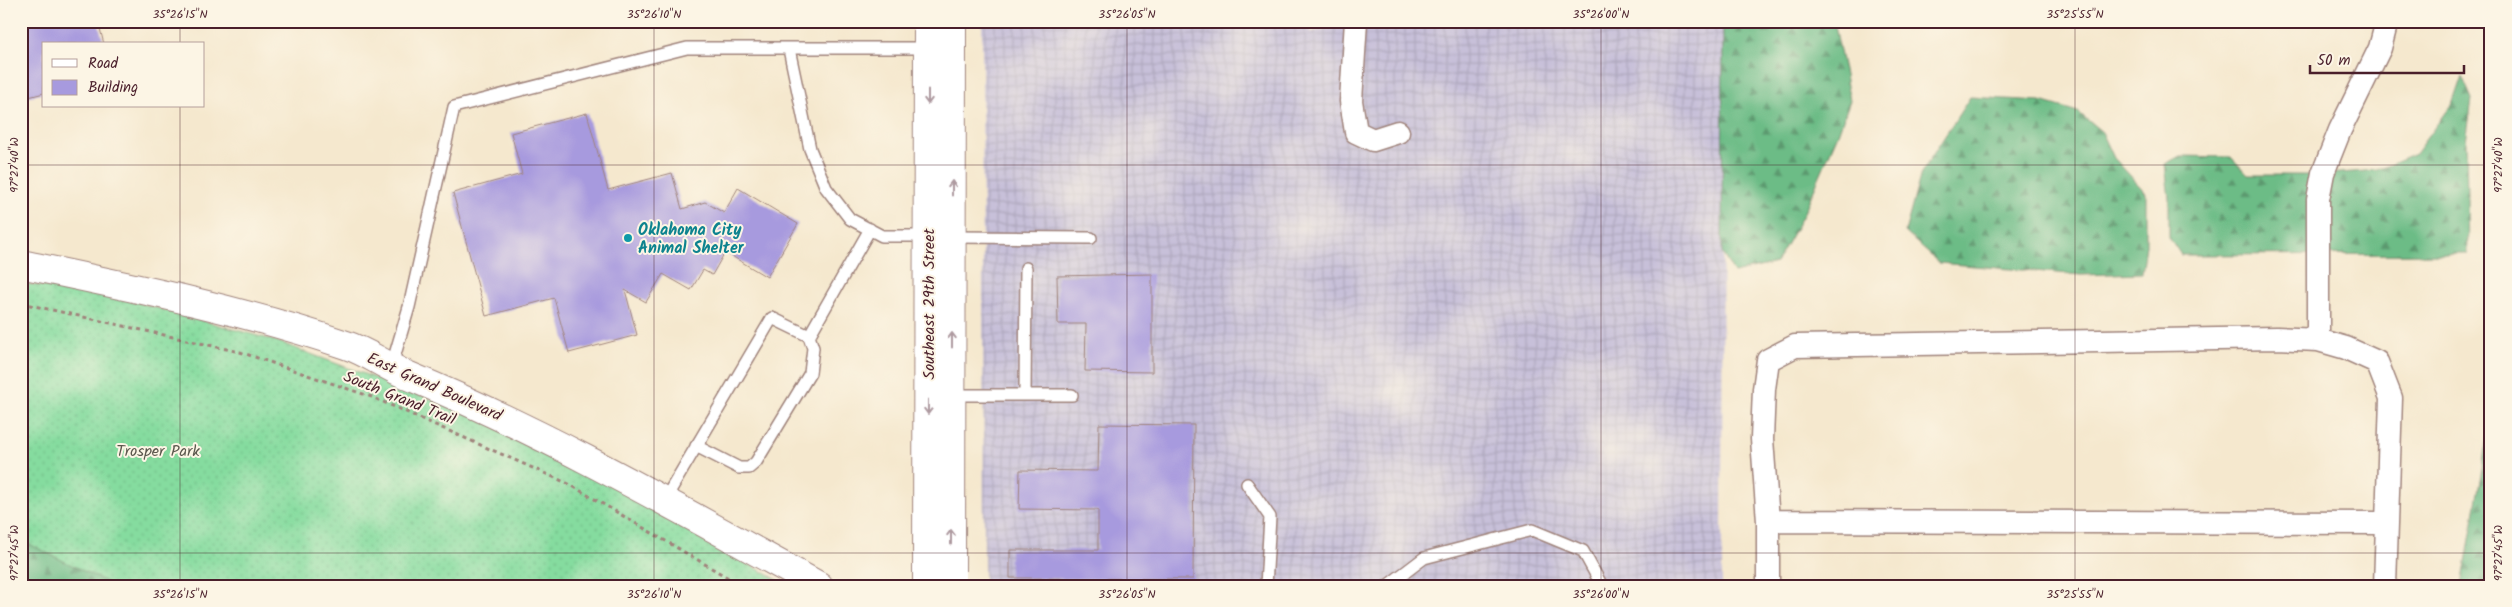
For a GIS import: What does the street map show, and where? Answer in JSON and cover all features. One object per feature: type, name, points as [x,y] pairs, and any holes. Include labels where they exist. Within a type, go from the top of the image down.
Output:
[{"type":"main road","name":"Southeast 29th Street","points":[[928,21],[928,48],[940,236],[952,394],[951,586]]},
{"type":"main road","name":"Southeast 29th Street","points":[[927,586],[940,236],[952,21]]},
{"type":"main road","name":"East Grand Boulevard","points":[[21,264],[186,298],[348,346],[391,368],[478,405],[553,441],[819,586]]},
{"type":"street","points":[[1356,21],[1351,101],[1356,132],[1372,140],[1398,132]]},
{"type":"street","points":[[2318,340],[2318,199],[2322,172],[2380,48],[2388,21]]},
{"type":"street","points":[[1768,586],[1768,521],[1762,439],[1764,389],[1768,360],[1795,346],[2277,338],[2318,340],[2346,348],[2377,362],[2392,398],[2385,586]]},
{"type":"street","points":[[1768,521],[2387,523]]},
{"type":"lane","points":[[391,368],[409,307],[454,107],[687,48],[928,48]]},
{"type":"lane","points":[[789,49],[810,148],[826,188],[850,219],[882,236],[1091,238]]},
{"type":"lane","points":[[809,336],[870,229]]},
{"type":"lane","points":[[1025,395],[1026,268]]},
{"type":"lane","points":[[664,501],[696,446],[772,318],[809,336],[813,348],[810,373],[756,462],[749,468],[739,468],[696,446]]},
{"type":"lane","points":[[952,394],[1072,395]]},
{"type":"lane","points":[[1247,484],[1270,518],[1266,586]]},
{"type":"lane","points":[[1387,586],[1424,558],[1532,530],[1583,551],[1602,586]]},
{"type":"path","name":"South Grand Trail","points":[[21,303],[240,352],[372,397],[569,484],[742,586]]},
{"type":"shaded area","points":[[982,21],[1311,21],[1311,32],[1360,21],[1723,21],[1722,586],[984,586]]},
{"type":"green space","points":[[1723,21],[1834,21],[1850,100],[1838,134],[1802,217],[1776,263],[1734,273],[1722,253]]},
{"type":"green space","points":[[2462,76],[2472,99],[2466,142],[2468,254],[2181,255],[2169,237],[2169,199],[2165,164],[2180,156],[2231,157],[2248,175],[2315,175],[2377,170],[2415,154],[2453,102]]},
{"type":"green space","points":[[1970,97],[2041,101],[2078,112],[2102,132],[2114,158],[2146,193],[2146,245],[2142,273],[2081,275],[1939,263],[1905,232],[1921,173]]},
{"type":"green space","name":"Trosper Park","points":[[21,283],[111,295],[276,341],[479,417],[569,461],[677,525],[789,586],[21,586]]},
{"type":"green space","points":[[2490,421],[2491,586],[2462,586]]},
{"type":"green space","points":[[21,540],[114,586],[21,586]]},
{"type":"building","points":[[21,21],[98,21],[103,42],[42,42],[42,94],[21,99]]},
{"type":"building","name":"Oklahoma City Animal Shelter","points":[[587,113],[608,190],[672,173],[682,209],[705,202],[724,213],[738,188],[798,224],[767,277],[725,252],[712,275],[703,270],[691,290],[663,274],[646,302],[625,290],[637,335],[569,353],[554,298],[486,316],[453,193],[522,174],[511,133]]},
{"type":"building","points":[[1152,274],[1152,372],[1085,371],[1086,324],[1058,324],[1057,276]]},
{"type":"building","points":[[1099,424],[1194,425],[1193,579],[1010,578],[1010,550],[1098,550],[1098,510],[1019,509],[1020,470],[1098,471]]},
{"type":"place","name":"Oklahoma City Animal Shelter","points":[[628,238]]}]
